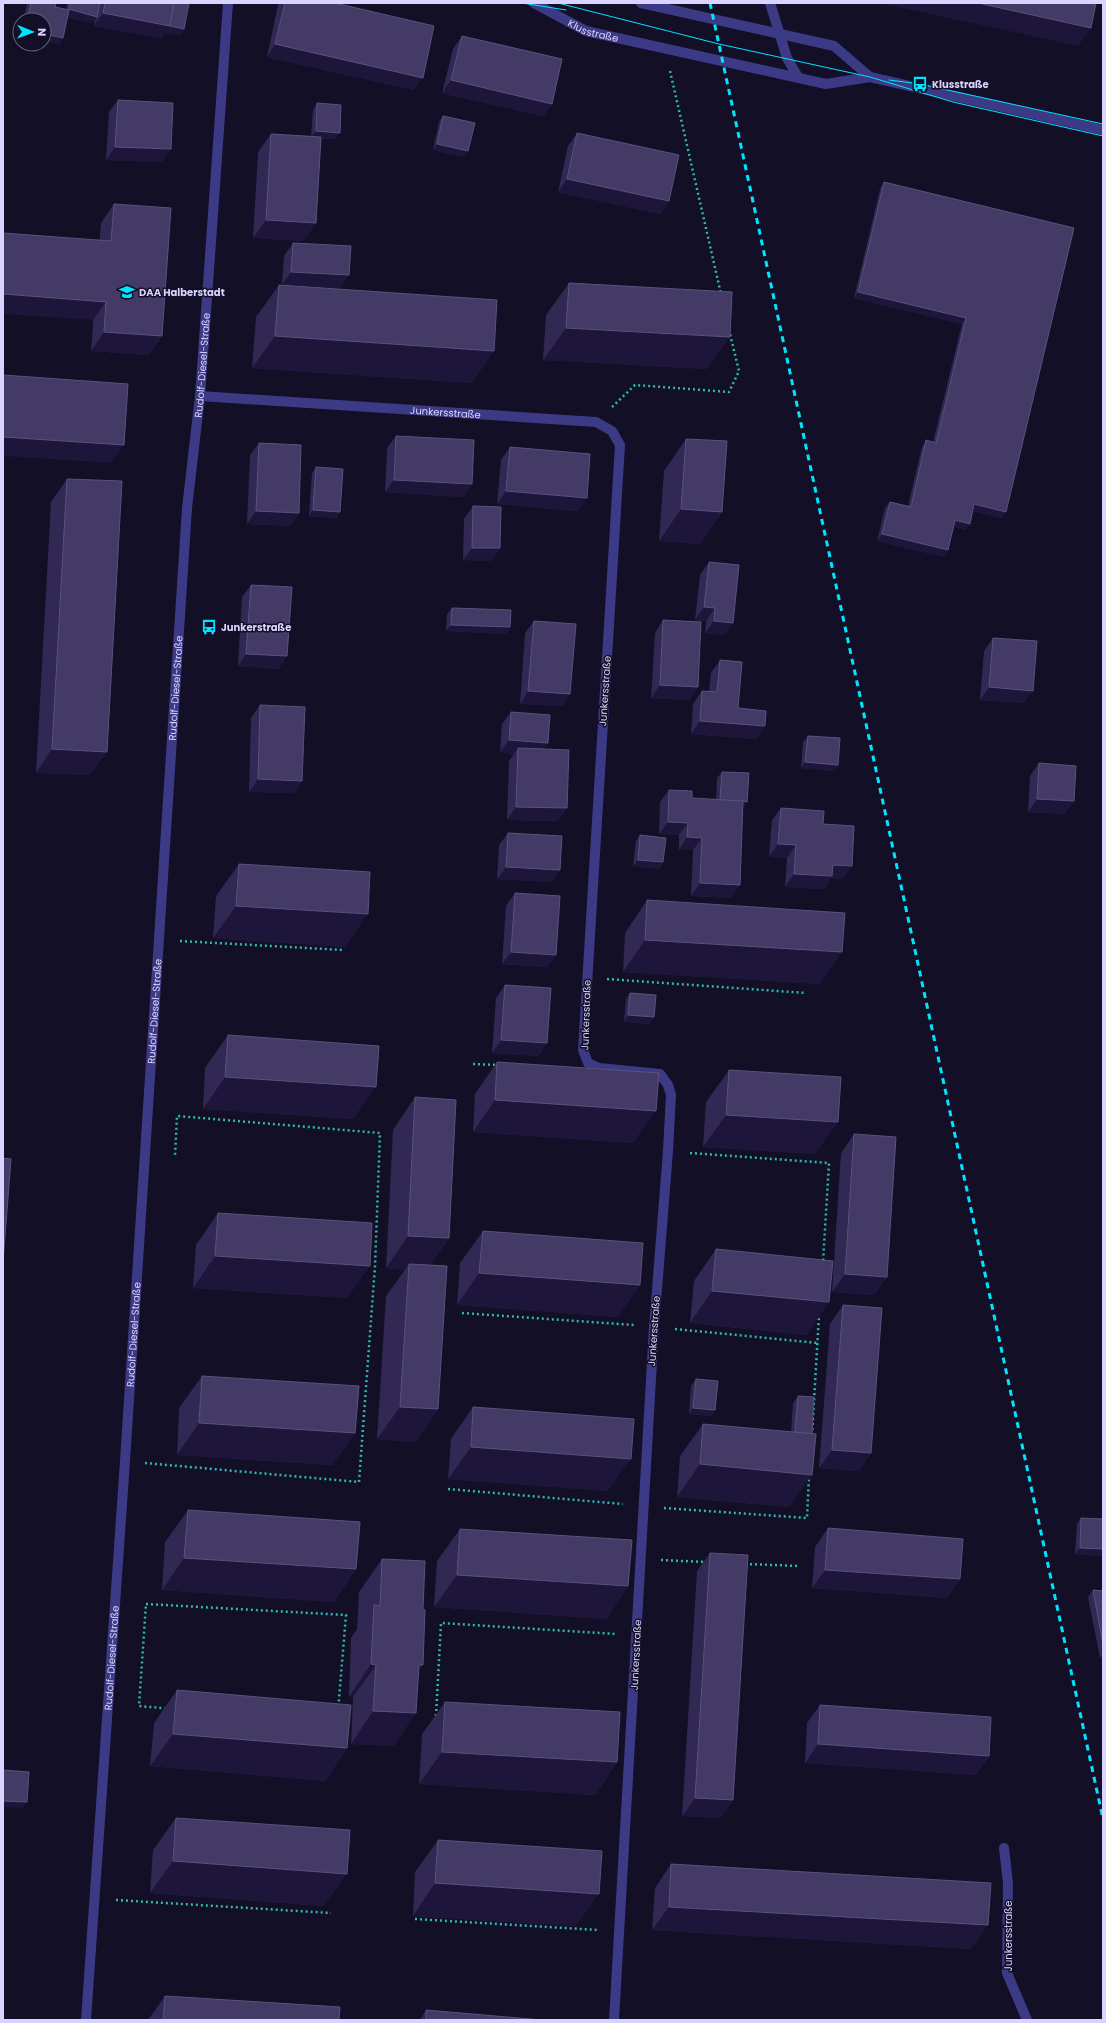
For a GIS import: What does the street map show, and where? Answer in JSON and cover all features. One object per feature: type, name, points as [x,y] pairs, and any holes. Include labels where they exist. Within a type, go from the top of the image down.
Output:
[{"type":"street","name":"Rudolf-Diesel-Straße","points":[[86,2020],[125,1461],[187,508],[200,396],[228,3]]},
{"type":"street","name":"Klusstraße","points":[[534,3],[586,31],[826,84],[870,77],[1103,130]]},
{"type":"street","name":"Klusstraße","points":[[640,3],[778,32],[834,46],[870,77]]},
{"type":"street","points":[[770,3],[787,58],[798,77]]},
{"type":"street","name":"Junkersstraße","points":[[200,396],[596,422],[612,431],[620,445],[583,1050],[588,1063],[599,1068],[660,1074],[668,1085],[671,1095],[654,1326],[614,2020]]},
{"type":"street","name":"Junkersstraße","points":[[1004,1848],[1008,1884],[1007,1973],[1027,2020]]},
{"type":"path","points":[[664,47],[723,301]]},
{"type":"path","points":[[596,422],[635,385],[729,392],[739,371],[728,324]]},
{"type":"path","points":[[159,940],[343,950]]},
{"type":"path","points":[[588,977],[806,993]]},
{"type":"path","points":[[473,1064],[505,1065]]},
{"type":"path","points":[[125,1461],[359,1482],[375,1266],[380,1133],[177,1116],[175,1156]]},
{"type":"path","points":[[668,1151],[829,1163],[823,1264]]},
{"type":"path","points":[[812,1438],[820,1311]]},
{"type":"path","points":[[807,1518],[810,1470]]},
{"type":"path","points":[[641,1559],[713,1562]]},
{"type":"path","points":[[737,1563],[800,1566]]},
{"type":"path","points":[[146,1604],[346,1615],[337,1724],[139,1706],[146,1604]]},
{"type":"path","points":[[436,1717],[441,1623],[637,1635]]},
{"type":"path","points":[[94,1898],[331,1913]]},
{"type":"path","points":[[415,1918],[618,1931]]},
{"type":"building","points":[[31,3],[56,3],[55,7],[69,10],[63,38],[52,36],[52,12],[29,12]]},
{"type":"building","points":[[70,3],[100,3],[97,17],[69,9]]},
{"type":"building","points":[[105,3],[174,3],[170,26],[103,13]]},
{"type":"building","points":[[174,3],[189,3],[184,29],[170,26]]},
{"type":"building","points":[[285,3],[335,3],[434,26],[423,78],[275,44]]},
{"type":"building","points":[[978,3],[1096,3],[1091,28]]},
{"type":"building","points":[[462,36],[562,59],[552,104],[451,80]]},
{"type":"building","points":[[118,100],[173,103],[171,149],[115,147]]},
{"type":"building","points":[[317,103],[341,105],[340,133],[316,131]]},
{"type":"building","points":[[443,116],[475,123],[468,151],[437,144]]},
{"type":"building","points":[[577,133],[679,155],[669,201],[567,179]]},
{"type":"building","points":[[271,134],[321,137],[316,223],[266,220]]},
{"type":"building","points":[[884,182],[1074,228],[1006,512],[974,504],[970,524],[955,520],[948,550],[882,534],[890,502],[911,507],[926,440],[936,443],[966,318],[858,292]]},
{"type":"building","points":[[114,204],[171,208],[162,336],[104,332],[106,302],[3,294],[3,233],[111,241]]},
{"type":"building","points":[[293,243],[351,246],[349,275],[291,272]]},
{"type":"building","points":[[569,283],[732,292],[730,337],[566,328]]},
{"type":"building","points":[[279,285],[497,300],[494,351],[275,336]]},
{"type":"building","points":[[3,375],[128,384],[124,445],[3,437]]},
{"type":"building","points":[[396,436],[474,440],[472,484],[394,480]]},
{"type":"building","points":[[686,439],[727,441],[722,512],[681,509]]},
{"type":"building","points":[[259,443],[301,445],[299,513],[256,511]]},
{"type":"building","points":[[510,447],[590,454],[587,498],[506,491]]},
{"type":"building","points":[[316,467],[343,469],[340,512],[313,510]]},
{"type":"building","points":[[67,479],[122,481],[107,752],[52,749]]},
{"type":"building","points":[[473,506],[501,507],[500,548],[472,548]]},
{"type":"building","points":[[709,562],[739,565],[733,623],[714,621],[715,608],[704,607]]},
{"type":"building","points":[[251,585],[292,587],[287,656],[246,654]]},
{"type":"building","points":[[452,608],[511,610],[510,627],[451,625]]},
{"type":"building","points":[[663,620],[701,622],[698,687],[660,685]]},
{"type":"building","points":[[534,621],[576,624],[570,694],[528,691]]},
{"type":"building","points":[[993,638],[1037,641],[1033,691],[989,687]]},
{"type":"building","points":[[720,660],[742,662],[738,708],[766,711],[765,726],[700,721],[702,691],[717,692]]},
{"type":"building","points":[[260,705],[305,707],[302,781],[258,779]]},
{"type":"building","points":[[511,712],[550,715],[548,743],[509,740]]},
{"type":"building","points":[[808,736],[840,738],[838,765],[805,762]]},
{"type":"building","points":[[518,748],[569,750],[567,808],[516,807]]},
{"type":"building","points":[[1039,763],[1076,766],[1074,801],[1037,799]]},
{"type":"building","points":[[722,772],[749,773],[747,802],[720,800]]},
{"type":"building","points":[[669,790],[692,791],[692,798],[743,801],[740,885],[700,883],[702,838],[687,837],[688,823],[668,822]]},
{"type":"building","points":[[781,808],[824,811],[823,824],[854,826],[852,866],[833,865],[832,876],[794,874],[796,845],[778,844]]},
{"type":"building","points":[[508,833],[562,836],[560,870],[506,867]]},
{"type":"building","points":[[640,835],[666,838],[663,862],[638,860]]},
{"type":"building","points":[[239,864],[370,872],[368,914],[236,906]]},
{"type":"building","points":[[515,893],[560,896],[556,955],[511,952]]},
{"type":"building","points":[[647,900],[845,913],[842,952],[645,940]]},
{"type":"building","points":[[505,985],[551,988],[547,1043],[501,1040]]},
{"type":"building","points":[[630,993],[656,995],[654,1017],[628,1015]]},
{"type":"building","points":[[228,1035],[379,1046],[376,1087],[225,1077]]},
{"type":"building","points":[[497,1062],[659,1073],[656,1111],[495,1100]]},
{"type":"building","points":[[729,1070],[841,1077],[838,1122],[726,1115]]},
{"type":"building","points":[[415,1097],[456,1100],[449,1238],[408,1236]]},
{"type":"building","points":[[854,1134],[896,1137],[887,1277],[845,1274]]},
{"type":"building","points":[[3,1158],[11,1159],[3,1262]]},
{"type":"building","points":[[218,1213],[372,1223],[370,1266],[215,1256]]},
{"type":"building","points":[[483,1231],[643,1243],[640,1285],[479,1273]]},
{"type":"building","points":[[716,1249],[833,1261],[829,1302],[712,1291]]},
{"type":"building","points":[[409,1264],[447,1266],[438,1409],[400,1407]]},
{"type":"building","points":[[843,1305],[882,1308],[871,1453],[832,1450]]},
{"type":"building","points":[[202,1376],[359,1386],[355,1433],[199,1423]]},
{"type":"building","points":[[696,1379],[718,1381],[715,1410],[693,1408]]},
{"type":"building","points":[[798,1396],[814,1397],[812,1434],[795,1432]]},
{"type":"building","points":[[473,1407],[634,1419],[631,1459],[471,1447]]},
{"type":"building","points":[[703,1424],[816,1434],[812,1475],[700,1464]]},
{"type":"building","points":[[188,1510],[360,1522],[356,1569],[184,1558]]},
{"type":"building","points":[[1081,1518],[1103,1519],[1103,1549],[1080,1548]]},
{"type":"building","points":[[828,1528],[963,1539],[960,1579],[825,1570]]},
{"type":"building","points":[[460,1529],[632,1540],[628,1586],[457,1575]]},
{"type":"building","points":[[710,1553],[748,1555],[733,1800],[695,1798]]},
{"type":"building","points":[[382,1559],[425,1561],[423,1665],[419,1665],[416,1713],[373,1711],[376,1665],[371,1664],[374,1605],[380,1606]]},
{"type":"building","points":[[1093,1590],[1103,1591],[1103,1644]]},
{"type":"building","points":[[177,1690],[351,1705],[347,1748],[173,1734]]},
{"type":"building","points":[[445,1702],[620,1712],[617,1762],[442,1752]]},
{"type":"building","points":[[820,1705],[991,1717],[989,1756],[818,1744]]},
{"type":"building","points":[[3,1770],[29,1772],[27,1802],[3,1801]]},
{"type":"building","points":[[176,1818],[350,1830],[347,1874],[173,1861]]},
{"type":"building","points":[[438,1840],[602,1851],[599,1894],[435,1883]]},
{"type":"building","points":[[671,1864],[991,1883],[988,1925],[669,1907]]},
{"type":"building","points":[[165,1996],[340,2007],[339,2020],[163,2020]]},
{"type":"building","points":[[426,2010],[542,2020],[426,2020]]},
{"type":"tram line","points":[[522,3],[566,10]]},
{"type":"tram line","points":[[558,3],[719,44],[870,77],[953,102],[1103,136]]},
{"type":"tram line","points":[[889,80],[920,84],[1103,124]]},
{"type":"railway","points":[[710,3],[1103,1819]]},
{"type":"place","name":"Klusstraße","points":[[920,84]]},
{"type":"place","name":"DAA Halberstadt","points":[[127,292]]},
{"type":"place","name":"Junkerstraße","points":[[209,627]]}]
